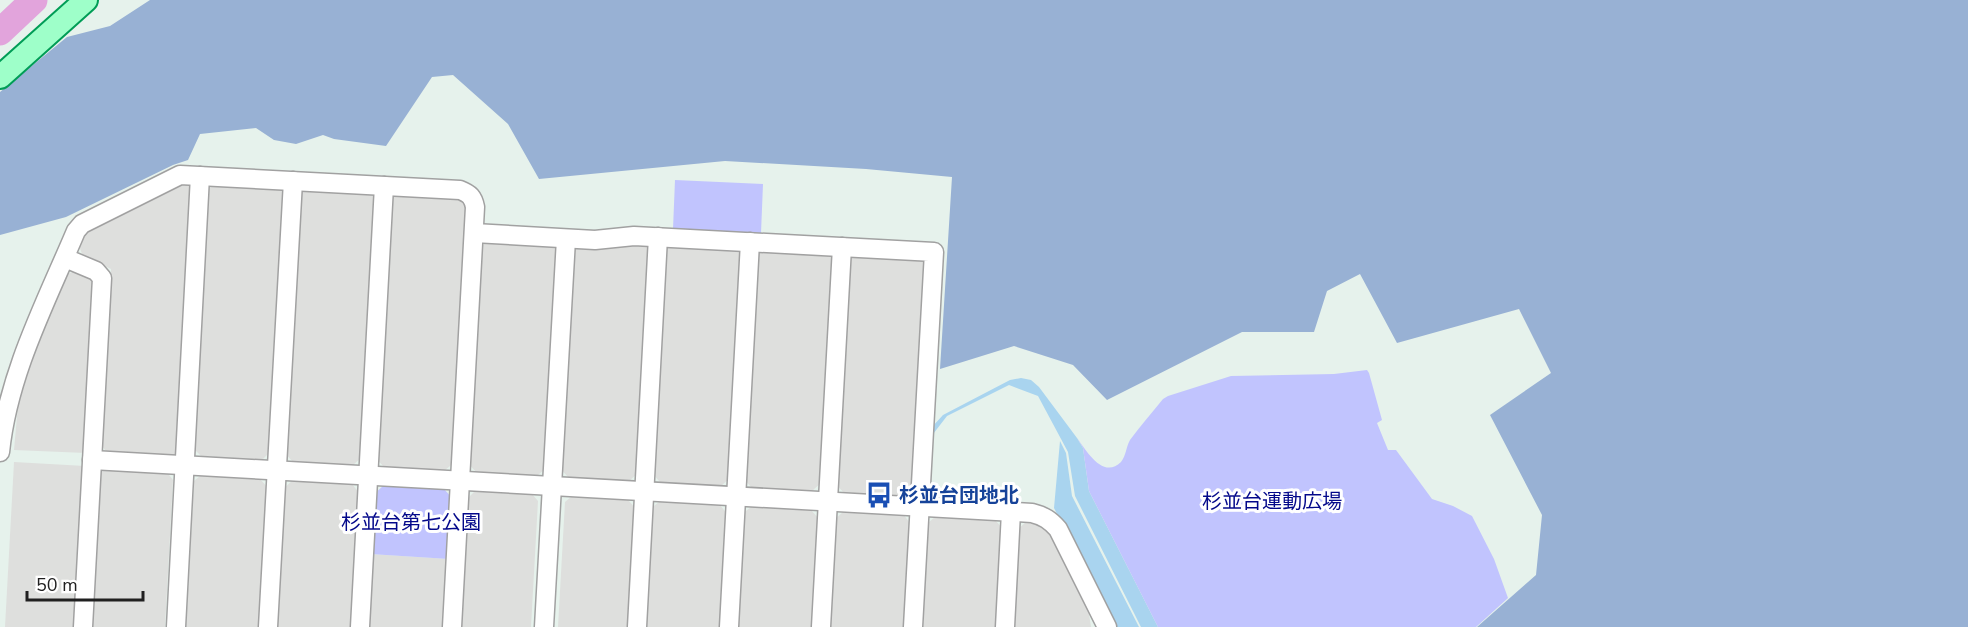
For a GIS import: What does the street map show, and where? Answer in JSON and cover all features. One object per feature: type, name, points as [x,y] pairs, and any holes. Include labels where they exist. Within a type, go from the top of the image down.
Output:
[{"type":"main road","points":[[0,77],[86,0]]},
{"type":"street","points":[[0,452],[6,410],[12,389],[76,231],[82,224],[176,176],[460,190],[468,193],[474,199],[475,207],[452,627]]},
{"type":"street","points":[[176,627],[200,176]]},
{"type":"street","points":[[268,627],[293,181]]},
{"type":"street","points":[[360,627],[384,186]]},
{"type":"street","points":[[474,234],[602,240],[628,236],[658,237],[934,252],[913,627]]},
{"type":"street","points":[[637,627],[658,237]]},
{"type":"street","points":[[544,627],[566,239]]},
{"type":"street","points":[[729,627],[750,242]]},
{"type":"street","points":[[821,627],[842,247]]},
{"type":"street","points":[[65,258],[96,271],[102,278],[83,627]]},
{"type":"street","points":[[92,460],[1043,515],[1058,530],[1107,627]]},
{"type":"street","points":[[1005,627],[1011,512]]},
{"type":"shaded area","points":[[150,0],[1968,0],[1968,627],[1477,627],[1536,575],[1542,515],[1490,415],[1551,373],[1519,309],[1397,343],[1360,274],[1327,291],[1314,332],[1242,332],[1107,400],[1073,365],[1014,346],[940,369],[952,177],[866,169],[725,161],[539,179],[508,124],[453,75],[432,77],[386,146],[334,139],[323,135],[296,144],[274,140],[256,128],[200,134],[188,160],[173,165],[66,217],[0,235],[0,92],[67,37],[110,26]]},
{"type":"shaded area","points":[[186,181],[193,190],[179,451],[170,458],[109,455],[102,446],[111,269],[83,256],[79,246],[85,229]]},
{"type":"shaded area","points":[[216,183],[278,187],[285,195],[271,451],[262,460],[201,456],[192,447],[206,191]]},
{"type":"shaded area","points":[[307,188],[369,192],[377,200],[363,456],[353,465],[293,462],[284,452],[298,196]]},
{"type":"shaded area","points":[[398,193],[461,197],[469,205],[455,462],[445,470],[384,467],[375,457],[389,201]]},
{"type":"shaded area","points":[[488,241],[551,244],[559,253],[547,467],[537,476],[476,472],[467,462],[479,248]]},
{"type":"shaded area","points":[[634,242],[643,242],[651,251],[639,472],[629,481],[568,477],[559,467],[571,253],[580,246],[615,248]]},
{"type":"shaded area","points":[[672,244],[735,247],[743,256],[731,477],[721,486],[660,482],[652,473],[664,251]]},
{"type":"shaded area","points":[[764,249],[827,252],[835,261],[822,482],[812,491],[752,488],[743,478],[755,256]]},
{"type":"shaded area","points":[[856,254],[919,258],[927,266],[915,488],[905,496],[844,493],[835,483],[847,262]]},
{"type":"shaded area","points":[[78,270],[89,275],[95,285],[86,453],[14,450],[18,405],[28,370],[67,274]]},
{"type":"shaded area","points":[[1021,378],[1031,380],[1039,387],[1083,448],[1089,491],[1158,627],[1141,627],[1075,496],[1068,452],[1038,396],[1009,385],[947,416],[930,438],[932,427],[943,415],[1010,380]]},
{"type":"shaded area","points":[[1060,441],[1066,453],[1072,496],[1139,627],[1114,627],[1054,508]]},
{"type":"shaded area","points":[[14,462],[85,466],[77,627],[5,627]]},
{"type":"shaded area","points":[[106,467],[165,470],[173,480],[165,627],[90,627],[99,475]]},
{"type":"shaded area","points":[[200,476],[260,479],[269,489],[262,627],[186,627],[194,481]]},
{"type":"shaded area","points":[[292,481],[352,484],[360,494],[353,627],[274,627],[282,490]]},
{"type":"shaded area","points":[[475,491],[532,494],[538,501],[531,627],[458,627],[466,500]]},
{"type":"shaded area","points":[[571,497],[628,500],[637,510],[630,627],[558,627],[565,502]]},
{"type":"shaded area","points":[[659,502],[720,505],[728,515],[722,627],[643,627],[649,510]]},
{"type":"shaded area","points":[[751,507],[811,510],[820,520],[814,627],[735,627],[741,515]]},
{"type":"shaded area","points":[[843,512],[904,515],[909,522],[904,627],[827,627],[833,521]]},
{"type":"shaded area","points":[[935,517],[995,520],[1004,530],[998,627],[923,627],[928,523]]},
{"type":"shaded area","points":[[1026,522],[1039,523],[1051,531],[1087,601],[1091,627],[1011,627],[1016,531]]},
{"type":"shaded area","points":[[370,554],[449,559],[446,627],[366,627]]},
{"type":"green space","points":[[675,180],[763,184],[761,233],[673,229]]},
{"type":"green space","name":"杉並台運動広場","points":[[1367,370],[1382,420],[1377,423],[1388,450],[1396,450],[1432,499],[1472,516],[1494,559],[1508,598],[1476,627],[1158,627],[1089,491],[1083,448],[1077,438],[1096,461],[1108,468],[1114,467],[1123,460],[1134,435],[1168,396],[1231,376],[1334,374]]},
{"type":"green space","name":"杉並台第七公園","points":[[383,486],[444,489],[453,499],[449,559],[370,554],[373,495]]},
{"type":"waterway","points":[[0,32],[34,0]]},
{"type":"place","name":"杉並台団地北","points":[[879,495]]}]
